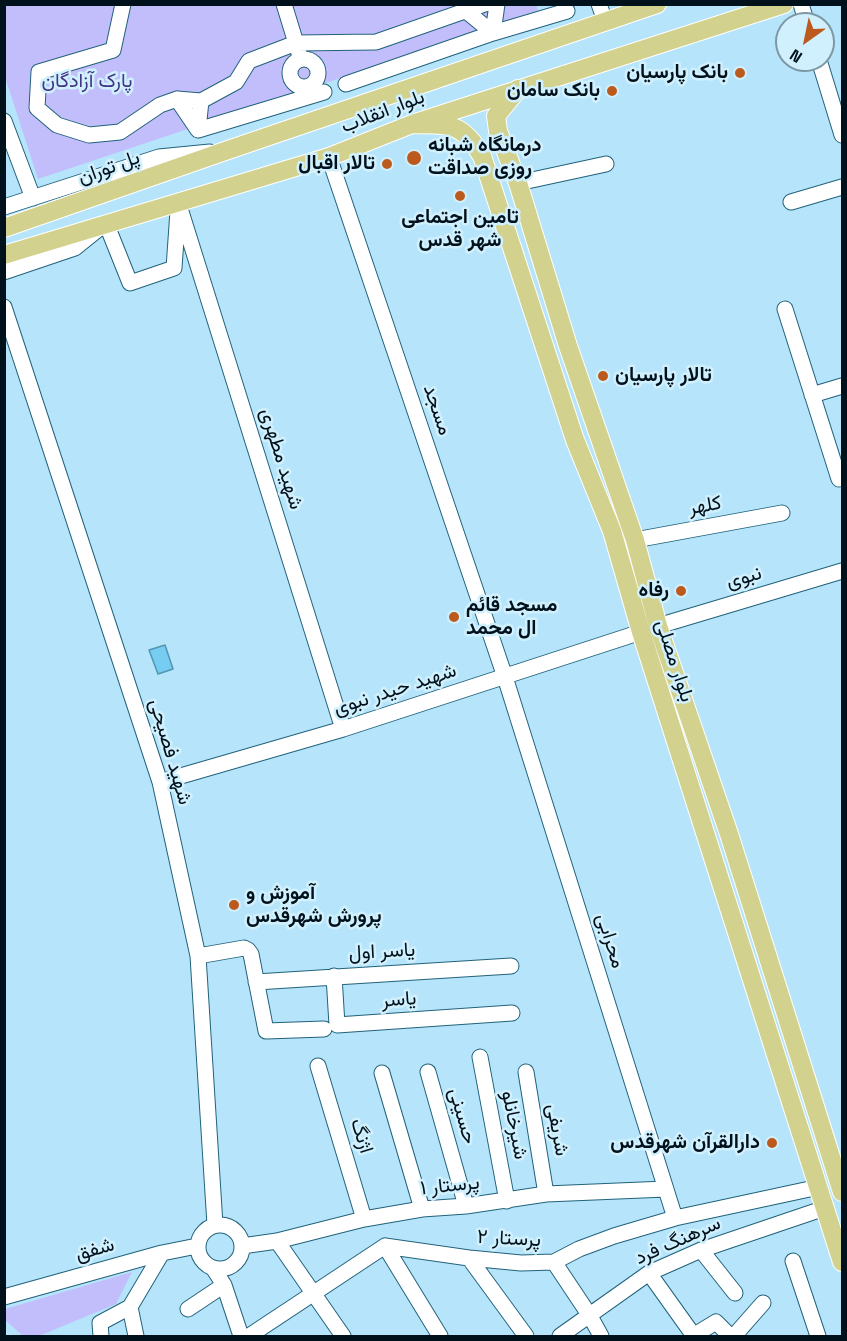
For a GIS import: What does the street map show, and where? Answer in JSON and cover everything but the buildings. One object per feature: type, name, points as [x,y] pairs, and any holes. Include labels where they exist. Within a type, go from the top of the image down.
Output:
[{"type":"main road","name":"بلوار انقلاب","points":[[228,150],[602,13],[657,4]]},
{"type":"main road","name":"بلوار انقلاب","points":[[106,223],[329,157],[412,124],[784,4]]},
{"type":"main road","name":"بلوار مصلی","points":[[518,89],[496,116],[498,131],[518,183],[568,346],[635,540],[658,626],[729,834],[841,1182]]},
{"type":"main road","name":"بلوار مصلی","points":[[412,124],[449,125],[472,139],[482,156],[575,440],[612,531],[641,632],[843,1262]]},
{"type":"main road","name":"پل توران","points":[[4,228],[228,150]]},
{"type":"main road","points":[[4,255],[106,223]]},
{"type":"main road","points":[[641,632],[658,626]]},
{"type":"main road","points":[[819,1187],[841,1182]]},
{"type":"street","points":[[123,4],[113,50],[39,72],[37,108],[57,125],[89,135],[120,132],[160,105],[177,99],[201,100],[236,82],[249,61],[296,43],[376,42],[485,4]]},
{"type":"street","points":[[284,4],[301,59]]},
{"type":"street","points":[[494,33],[497,4]]},
{"type":"street","points":[[466,11],[494,33]]},
{"type":"street","points":[[346,84],[494,33],[567,11]]},
{"type":"street","points":[[198,130],[303,92],[313,84],[318,71],[314,62],[301,59],[293,63],[290,71],[292,80],[303,92],[324,92]]},
{"type":"street","points":[[823,72],[843,135]]},
{"type":"street","points":[[177,99],[198,130]]},
{"type":"street","points":[[198,130],[201,100]]},
{"type":"street","points":[[4,121],[33,198]]},
{"type":"street","name":"بلوار انقلاب","points":[[4,207],[159,157],[228,150]]},
{"type":"street","name":"مسجد","points":[[329,157],[505,677]]},
{"type":"street","points":[[518,183],[606,164]]},
{"type":"street","points":[[791,202],[843,187]]},
{"type":"street","points":[[106,223],[130,283],[174,268],[178,202]]},
{"type":"street","name":"شهید مطهری","points":[[178,202],[343,729]]},
{"type":"street","name":"بلوار انقلاب","points":[[4,272],[75,248],[106,223]]},
{"type":"street","name":"شهید فصیحی","points":[[4,308],[160,782],[198,956],[215,1225]]},
{"type":"street","points":[[785,309],[839,479]]},
{"type":"street","points":[[812,395],[843,386]]},
{"type":"street","name":"کلهر","points":[[635,540],[782,513]]},
{"type":"street","name":"نبوی","points":[[658,626],[843,571]]},
{"type":"street","name":"شهید حیدر نبوی","points":[[160,782],[343,729],[641,632]]},
{"type":"street","name":"محرابی","points":[[505,677],[675,1218]]},
{"type":"street","points":[[198,956],[244,948],[248,950],[251,954],[266,1031],[324,1029]]},
{"type":"street","name":"یاسر اول","points":[[256,982],[511,966]]},
{"type":"street","name":"یاسر","points":[[334,976],[337,1025],[512,1013]]},
{"type":"street","name":"شیرخانلو","points":[[480,1057],[507,1200]]},
{"type":"street","name":"اژنگ","points":[[318,1066],[364,1219]]},
{"type":"street","name":"حسینی","points":[[428,1072],[466,1206]]},
{"type":"street","name":"شریفی","points":[[526,1072],[546,1194]]},
{"type":"street","points":[[382,1073],[422,1209]]},
{"type":"street","name":"پرستار ۲","points":[[385,1246],[521,1263],[554,1262],[579,1249],[614,1236],[675,1218],[819,1187]]},
{"type":"street","name":"پرستار ۱","points":[[242,1246],[277,1241],[364,1219],[422,1209],[466,1206],[546,1194],[666,1189]]},
{"type":"street","name":"سرهنگ فرد","points":[[560,1336],[648,1273],[701,1250],[825,1208]]},
{"type":"street","points":[[213,1268],[227,1268],[233,1264],[238,1259],[242,1246],[236,1232],[223,1225],[215,1225],[202,1232],[197,1246],[201,1260],[213,1268],[224,1285],[240,1336]]},
{"type":"street","points":[[277,1241],[343,1336]]},
{"type":"street","name":"شفق","points":[[4,1297],[162,1253],[197,1246]]},
{"type":"street","points":[[249,1336],[385,1246],[440,1336]]},
{"type":"street","points":[[701,1250],[735,1293]]},
{"type":"street","points":[[102,1336],[100,1323],[130,1307],[162,1253]]},
{"type":"street","points":[[469,1258],[526,1336]]},
{"type":"street","points":[[793,1261],[818,1336]]},
{"type":"street","points":[[554,1262],[601,1336]]},
{"type":"street","points":[[648,1273],[693,1336],[716,1322],[730,1336]]},
{"type":"street","points":[[188,1309],[224,1285]]},
{"type":"street","points":[[734,1336],[763,1303]]},
{"type":"street","points":[[130,1307],[136,1336]]},
{"type":"green space","name":"پارک آزادگان","points":[[536,4],[538,12],[38,179],[5,77],[4,5]]},
{"type":"green space","points":[[132,1272],[116,1304],[39,1336],[23,1336],[5,1320],[5,1309]]},
{"type":"water","points":[[165,645],[173,669],[158,674],[149,650]]},
{"type":"place","name":"بانک پارسیان","points":[[740,73]]},
{"type":"place","name":"بانک سامان","points":[[612,91]]},
{"type":"place","name":"درمانگاه شبانه روزی صداقت","points":[[414,158]]},
{"type":"place","name":"تالار اقبال","points":[[387,164]]},
{"type":"place","name":"تامین اجتماعی شهر قدس","points":[[460,196]]},
{"type":"place","name":"تالار پارسیان","points":[[603,376]]},
{"type":"place","name":"رفاه","points":[[681,591]]},
{"type":"place","name":"مسجد قائم ال محمد","points":[[454,617]]},
{"type":"place","name":"آموزش و پرورش شهرقدس","points":[[234,905]]},
{"type":"place","name":"دارالقرآن شهرقدس","points":[[772,1143]]}]
